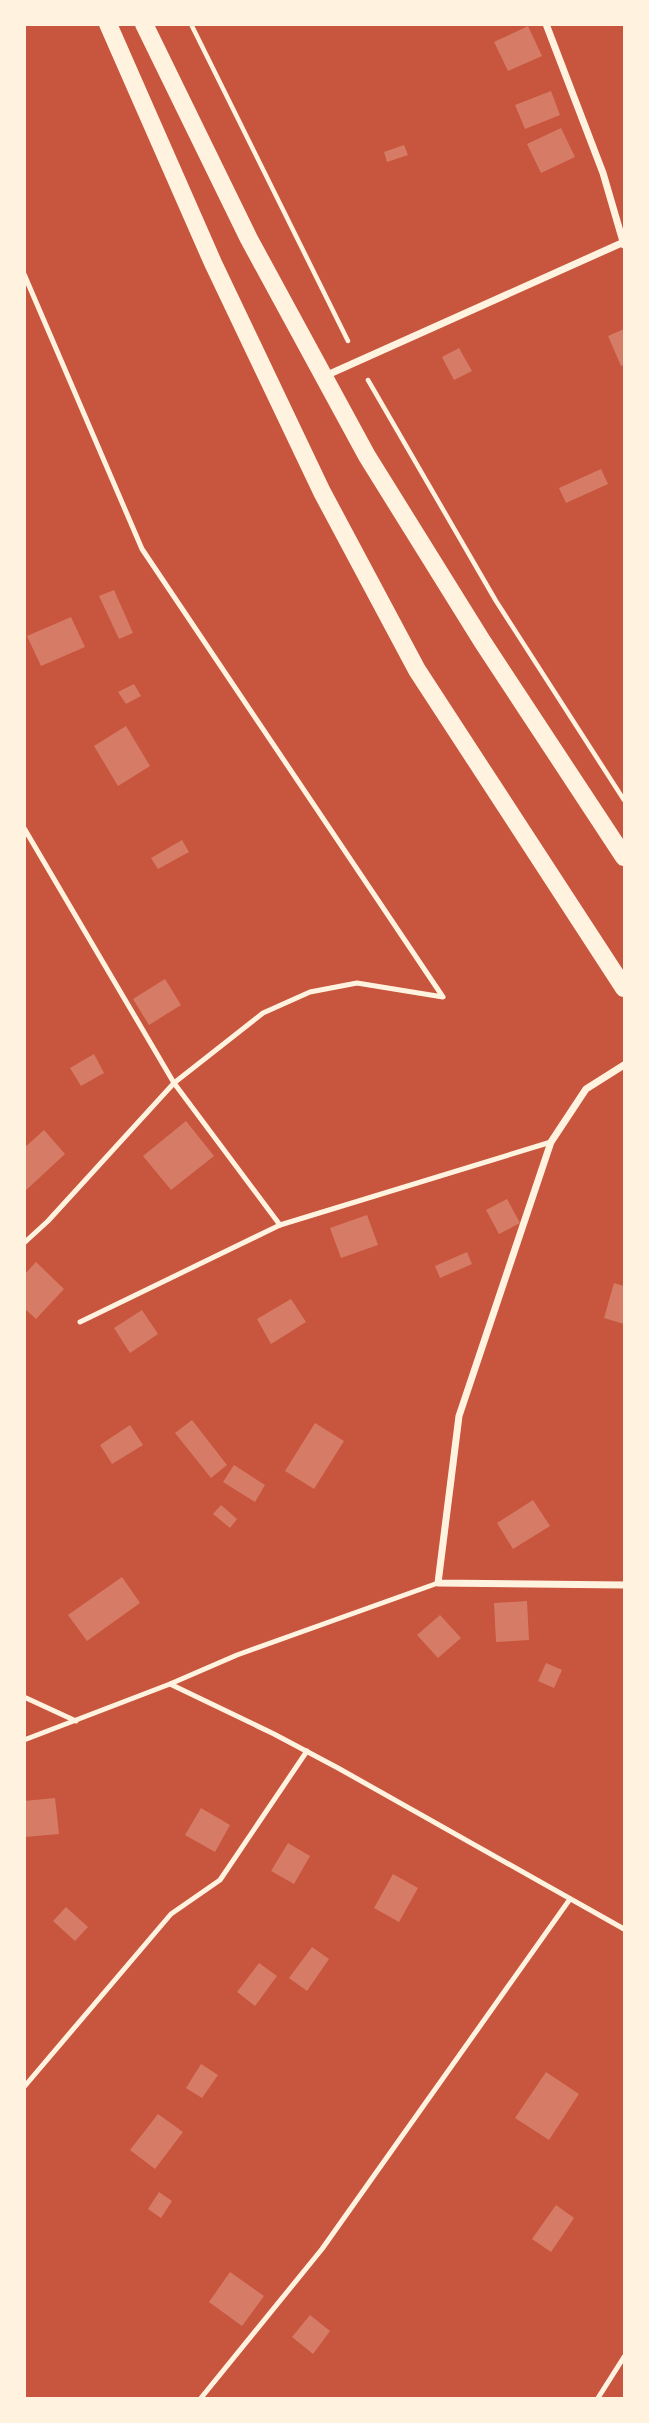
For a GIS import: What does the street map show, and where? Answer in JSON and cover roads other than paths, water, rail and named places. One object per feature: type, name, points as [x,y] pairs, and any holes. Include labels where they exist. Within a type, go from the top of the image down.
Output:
[{"type":"main road","points":[[108,24],[213,263],[322,492],[417,670],[595,946],[625,988]]},
{"type":"main road","points":[[144,24],[243,227],[367,456],[482,640],[625,857]]},
{"type":"street","points":[[324,377],[624,243],[603,173],[546,24]]},
{"type":"street","points":[[625,1065],[586,1089],[551,1142],[458,1416],[438,1583],[625,1585]]},
{"type":"lane","points":[[24,274],[142,549],[443,997],[357,983],[310,992],[263,1013],[174,1083],[48,1221],[24,1243]]},
{"type":"lane","points":[[24,828],[174,1083],[280,1225]]},
{"type":"lane","points":[[80,1322],[280,1225],[551,1142]]},
{"type":"lane","points":[[24,1740],[170,1684],[237,1655],[438,1583]]},
{"type":"lane","points":[[170,1684],[307,1751],[625,1929]]},
{"type":"lane","points":[[24,1698],[76,1721]]},
{"type":"lane","points":[[24,2087],[171,1914],[220,1880],[307,1751]]},
{"type":"lane","points":[[201,2399],[322,2249],[570,1899]]},
{"type":"lane","points":[[598,2399],[625,2357]]}]
